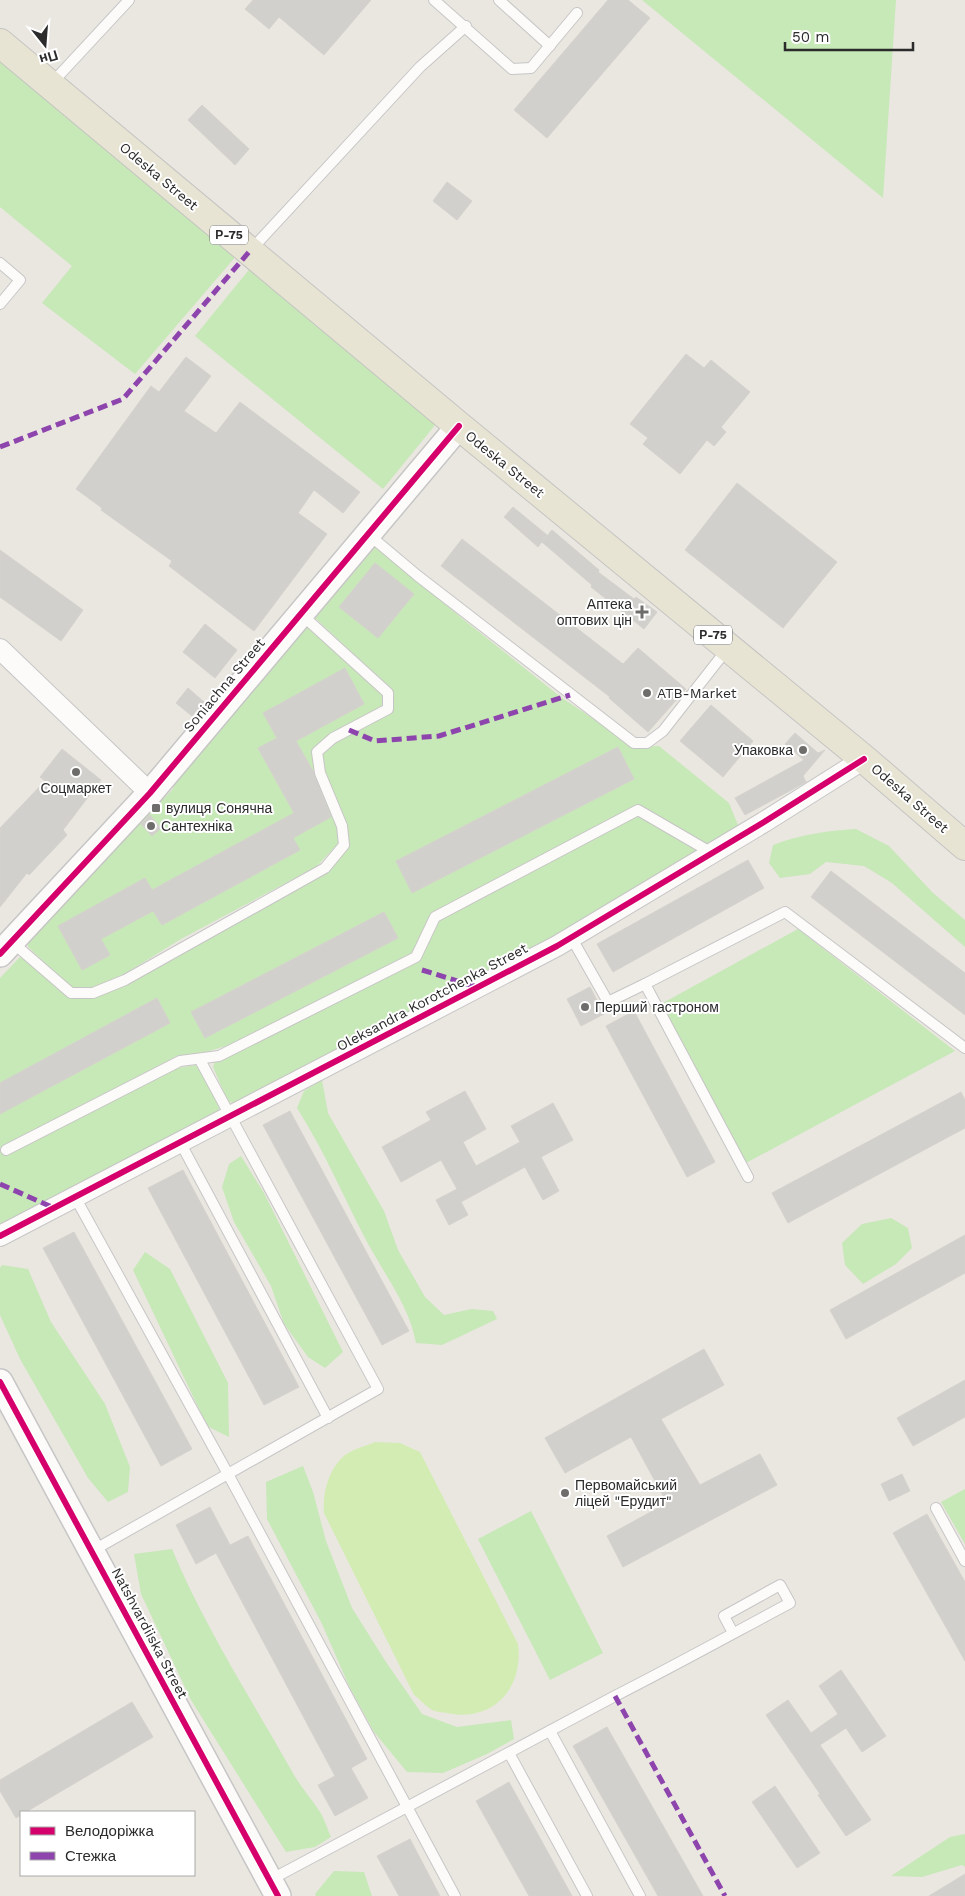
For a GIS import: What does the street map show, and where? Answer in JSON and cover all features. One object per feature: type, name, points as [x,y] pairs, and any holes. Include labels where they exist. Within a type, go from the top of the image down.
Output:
[{"type":"main road","name":"Odeska Street","points":[[0,43],[249,252],[864,759],[965,846]]},
{"type":"street","name":"Soniachna Street","points":[[5,947],[150,793],[460,426]]},
{"type":"street","points":[[0,649],[150,793]]},
{"type":"street","name":"Oleksandra Korotchenka Street","points":[[0,1236],[571,937],[864,759]]},
{"type":"street","name":"Natshvardiiska Street","points":[[0,1382],[274,1888]]},
{"type":"lane","points":[[50,84],[115,18],[129,0]]},
{"type":"lane","points":[[434,0],[466,26],[512,70],[531,68],[577,13]]},
{"type":"lane","points":[[499,0],[550,46]]},
{"type":"lane","points":[[249,252],[420,67],[466,26]]},
{"type":"lane","points":[[0,263],[20,280],[0,304]]},
{"type":"lane","points":[[368,534],[418,576],[634,743],[647,743],[663,731],[728,648]]},
{"type":"lane","points":[[5,947],[71,993],[94,992],[125,980],[182,946],[325,868],[344,845],[342,826],[320,773],[317,752],[333,738],[388,709],[388,693],[301,613]]},
{"type":"lane","points":[[6,1150],[180,1062],[219,1056],[416,957],[435,917],[638,810],[712,853]]},
{"type":"lane","points":[[571,937],[608,1002],[785,912],[965,1048]]},
{"type":"lane","points":[[645,984],[748,1177]]},
{"type":"lane","points":[[92,1551],[378,1389],[232,1115],[200,1060]]},
{"type":"lane","points":[[180,1142],[328,1418]]},
{"type":"lane","points":[[76,1197],[228,1474],[455,1896]]},
{"type":"lane","points":[[936,1508],[965,1561]]},
{"type":"lane","points":[[274,1888],[406,1808],[790,1603],[780,1585],[724,1616],[733,1633]]},
{"type":"lane","points":[[550,1731],[640,1896]]},
{"type":"lane","points":[[509,1753],[587,1896]]},
{"type":"green space","points":[[642,0],[896,0],[883,198]]},
{"type":"green space","points":[[0,60],[237,255],[135,374],[42,303],[72,266],[0,207]]},
{"type":"green space","points":[[252,266],[440,419],[383,489],[195,336]]},
{"type":"green space","points":[[376,546],[464,620],[562,698],[636,747],[659,746],[729,803],[740,830],[711,847],[639,806],[432,915],[413,953],[232,1044],[200,1054],[177,1056],[0,1148],[0,978],[20,957],[34,966],[61,989],[93,996],[325,868],[344,845],[324,772],[322,754],[334,741],[390,712],[391,689],[315,618]]},
{"type":"green space","points":[[305,627],[312,628],[383,696],[382,707],[314,749],[337,826],[338,844],[316,867],[181,939],[123,975],[91,989],[72,988],[28,947],[28,938],[173,789],[176,779]]},
{"type":"green space","points":[[638,816],[696,849],[696,857],[567,934],[236,1103],[228,1102],[213,1067],[215,1061],[417,961],[438,921]]},
{"type":"green space","points":[[856,829],[889,846],[933,893],[965,920],[965,947],[892,883],[864,866],[826,862],[810,874],[780,878],[769,863],[773,845],[814,834]]},
{"type":"green space","points":[[798,929],[955,1051],[746,1163],[661,1004]]},
{"type":"green space","points":[[197,1065],[220,1106],[217,1116],[0,1226],[0,1148],[5,1156],[178,1068]]},
{"type":"green space","points":[[322,1080],[328,1113],[384,1211],[398,1250],[425,1297],[444,1315],[472,1309],[493,1311],[497,1319],[442,1345],[416,1343],[413,1329],[402,1303],[366,1240],[325,1157],[297,1108],[304,1091]]},
{"type":"green space","points":[[241,1156],[264,1193],[343,1352],[325,1368],[308,1357],[284,1324],[271,1286],[234,1222],[222,1187],[229,1164]]},
{"type":"green space","points":[[891,1218],[908,1228],[912,1248],[896,1264],[863,1284],[845,1265],[842,1243],[862,1224]]},
{"type":"green space","points":[[145,1252],[170,1269],[228,1383],[229,1437],[207,1426],[133,1270]]},
{"type":"green space","points":[[2,1265],[28,1269],[51,1322],[105,1404],[130,1467],[128,1492],[108,1502],[88,1478],[20,1359],[0,1315],[0,1268]]},
{"type":"green space","points":[[375,1442],[400,1443],[420,1452],[518,1644],[519,1660],[516,1675],[510,1688],[502,1699],[478,1713],[463,1715],[435,1711],[414,1695],[324,1513],[324,1497],[328,1481],[339,1460],[356,1449]]},
{"type":"green space","points":[[303,1466],[313,1492],[326,1541],[352,1608],[422,1714],[457,1727],[511,1720],[514,1739],[487,1754],[443,1773],[407,1772],[374,1732],[349,1686],[322,1624],[267,1519],[266,1482]]},
{"type":"green space","points":[[965,1489],[965,1544],[941,1502]]},
{"type":"green space","points":[[531,1511],[603,1653],[550,1680],[478,1539]]},
{"type":"green space","points":[[172,1549],[199,1607],[230,1664],[294,1775],[324,1819],[331,1837],[315,1847],[286,1852],[191,1700],[141,1594],[134,1554]]},
{"type":"green space","points":[[965,1834],[965,1867],[962,1865],[922,1877],[891,1876],[950,1837]]},
{"type":"green space","points":[[334,1871],[364,1872],[372,1896],[316,1896],[315,1894]]},
{"type":"building","points":[[253,0],[371,0],[324,55],[279,17],[269,29],[245,9]]},
{"type":"building","points":[[608,0],[628,0],[650,18],[547,138],[514,110]]},
{"type":"building","points":[[202,105],[249,149],[235,165],[188,120]]},
{"type":"building","points":[[447,182],[472,201],[457,220],[433,201]]},
{"type":"building","points":[[686,354],[704,368],[711,360],[750,392],[721,427],[726,432],[714,446],[707,440],[680,474],[643,444],[648,438],[630,424]]},
{"type":"building","points":[[186,357],[211,376],[184,411],[216,433],[240,402],[360,492],[343,513],[314,490],[298,513],[327,534],[254,631],[169,566],[172,561],[101,510],[102,508],[76,489],[151,386],[159,392]]},
{"type":"building","points":[[737,483],[837,562],[783,628],[685,550]]},
{"type":"building","points":[[513,507],[547,535],[538,547],[504,517]]},
{"type":"building","points":[[552,530],[599,570],[598,572],[634,599],[636,597],[657,612],[644,629],[591,587],[592,585],[542,542]]},
{"type":"building","points":[[462,539],[623,664],[638,648],[686,689],[648,732],[610,697],[441,566]]},
{"type":"building","points":[[0,550],[83,610],[61,641],[0,597]]},
{"type":"building","points":[[375,563],[414,594],[378,638],[339,607]]},
{"type":"building","points":[[205,624],[237,650],[215,678],[183,652]]},
{"type":"building","points":[[345,668],[364,704],[296,741],[313,771],[331,817],[293,838],[300,850],[162,925],[153,911],[101,939],[110,955],[82,970],[58,926],[145,878],[152,890],[294,813],[258,748],[277,738],[263,713]]},
{"type":"building","points":[[188,688],[204,702],[192,716],[176,703]]},
{"type":"building","points":[[711,705],[753,741],[723,777],[680,741]]},
{"type":"building","points":[[795,733],[818,753],[825,750],[803,776],[806,782],[745,815],[735,798],[804,760],[785,744]]},
{"type":"building","points":[[618,747],[634,779],[412,893],[396,861]]},
{"type":"building","points":[[62,749],[101,780],[63,830],[67,835],[29,875],[27,873],[0,907],[0,828],[45,781],[40,777]]},
{"type":"building","name":"Сантехніка","points":[[150,815],[161,828],[152,836],[141,824]]},
{"type":"building","points":[[748,860],[764,888],[613,972],[597,944]]},
{"type":"building","points":[[831,871],[965,973],[965,1015],[811,897]]},
{"type":"building","points":[[384,912],[398,938],[205,1038],[191,1012]]},
{"type":"building","name":"Перший гастроном","points":[[590,987],[604,1014],[581,1026],[567,999]]},
{"type":"building","points":[[157,998],[170,1023],[0,1114],[0,1083]]},
{"type":"building","points":[[634,1011],[715,1162],[687,1177],[606,1026]]},
{"type":"building","points":[[465,1091],[486,1129],[463,1142],[476,1166],[520,1142],[511,1126],[553,1103],[573,1140],[541,1157],[559,1191],[543,1200],[525,1167],[461,1202],[468,1215],[449,1225],[436,1200],[457,1189],[441,1160],[401,1182],[382,1147],[431,1120],[426,1112]]},
{"type":"building","points":[[961,1092],[965,1100],[965,1128],[788,1223],[772,1193]]},
{"type":"building","points":[[290,1111],[409,1331],[382,1345],[263,1125]]},
{"type":"building","points":[[183,1170],[299,1387],[264,1405],[148,1188]]},
{"type":"building","points":[[74,1232],[192,1449],[161,1466],[43,1248]]},
{"type":"building","points":[[965,1235],[965,1273],[846,1339],[830,1310]]},
{"type":"building","points":[[704,1349],[724,1385],[661,1419],[700,1485],[760,1454],[777,1485],[623,1567],[607,1536],[667,1503],[631,1437],[565,1473],[545,1438]]},
{"type":"building","points":[[965,1380],[965,1417],[913,1446],[897,1418]]},
{"type":"building","points":[[902,1474],[910,1491],[889,1501],[881,1484]]},
{"type":"building","points":[[210,1507],[230,1545],[248,1536],[367,1759],[351,1768],[368,1798],[335,1816],[318,1785],[335,1776],[216,1553],[196,1564],[176,1525]]},
{"type":"building","points":[[927,1514],[965,1582],[965,1661],[893,1533]]},
{"type":"building","points":[[841,1670],[886,1736],[862,1752],[846,1728],[820,1745],[871,1820],[846,1836],[766,1715],[788,1700],[811,1733],[838,1714],[819,1686]]},
{"type":"building","points":[[132,1702],[153,1737],[28,1811],[20,1811],[20,1816],[16,1818],[0,1791],[0,1780]]},
{"type":"building","points":[[607,1727],[703,1896],[658,1896],[573,1746]]},
{"type":"building","points":[[509,1782],[572,1896],[529,1896],[476,1801]]},
{"type":"building","points":[[775,1786],[820,1853],[797,1868],[752,1802]]},
{"type":"building","points":[[410,1839],[440,1896],[399,1896],[377,1856]]},
{"type":"building","points":[[965,1874],[965,1896],[929,1896]]},
{"type":"marked path","points":[[0,447],[123,399],[249,252]]},
{"type":"marked path","points":[[349,730],[375,741],[439,736],[570,695]]},
{"type":"marked path","points":[[422,970],[477,987]]},
{"type":"marked path","points":[[0,1184],[54,1208]]},
{"type":"marked path","points":[[615,1696],[725,1896]]},
{"type":"cycle path","points":[[0,954],[150,793],[459,426]]},
{"type":"cycle path","points":[[0,1236],[557,946],[764,822],[864,759]]},
{"type":"cycle path","points":[[0,1382],[278,1896]]},
{"type":"place","name":"Аптека оптових цін","points":[[642,612]]},
{"type":"place","name":"ATB-Market","points":[[647,693]]},
{"type":"place","name":"Упаковка","points":[[803,750]]},
{"type":"place","name":"Соцмаркет","points":[[76,772]]},
{"type":"place","name":"вулиця Сонячна","points":[[156,808]]},
{"type":"place","name":"Сантехніка","points":[[151,826]]},
{"type":"place","name":"Перший гастроном","points":[[585,1007]]},
{"type":"place","name":"Первомайський ліцей \"Ерудит\"","points":[[565,1493]]}]
